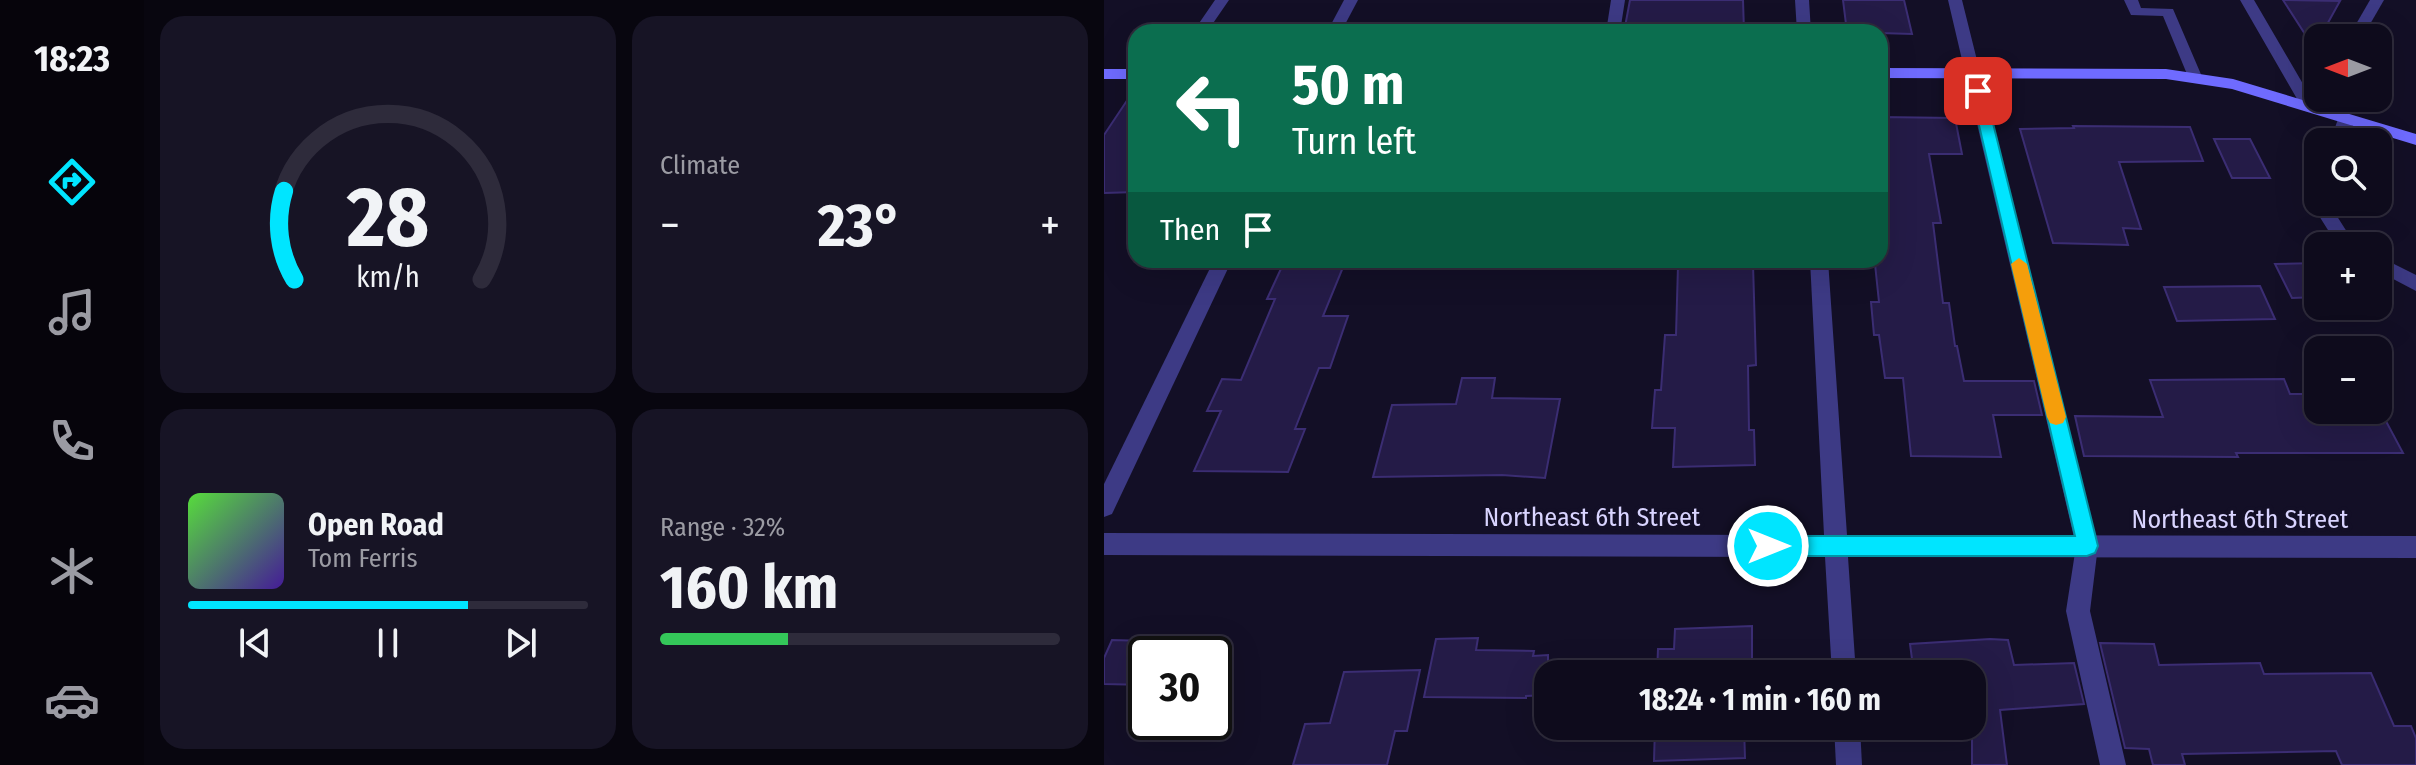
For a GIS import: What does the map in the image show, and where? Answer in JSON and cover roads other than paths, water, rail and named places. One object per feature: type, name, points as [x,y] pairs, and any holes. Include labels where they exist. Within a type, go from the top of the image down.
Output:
[{"type":"street","points":[[1206,24],[1222,0]]},
{"type":"street","points":[[1338,24],[1351,0]]},
{"type":"street","points":[[1614,24],[1618,0]]},
{"type":"street","points":[[1802,0],[1804,24]]},
{"type":"street","points":[[1955,0],[2087,546],[2078,611],[2113,765]]},
{"type":"street","points":[[2131,0],[2136,12],[2168,12],[2196,79]]},
{"type":"street","points":[[2247,0],[2304,87]]},
{"type":"street","points":[[2363,24],[2377,0]]},
{"type":"street","points":[[1888,73],[2166,74],[2233,84],[2304,100]]},
{"type":"street","points":[[1104,74],[1128,74]]},
{"type":"street","points":[[2333,112],[2346,119],[2416,140]]},
{"type":"street","points":[[2343,128],[2346,119]]},
{"type":"street","points":[[1104,507],[1219,268]]},
{"type":"street","points":[[1820,268],[1843,660]]},
{"type":"street","points":[[2392,271],[2416,284]]},
{"type":"street","name":"Northeast 6th Street","points":[[1104,544],[2416,547]]},
{"type":"street","points":[[1848,740],[1849,765]]}]
